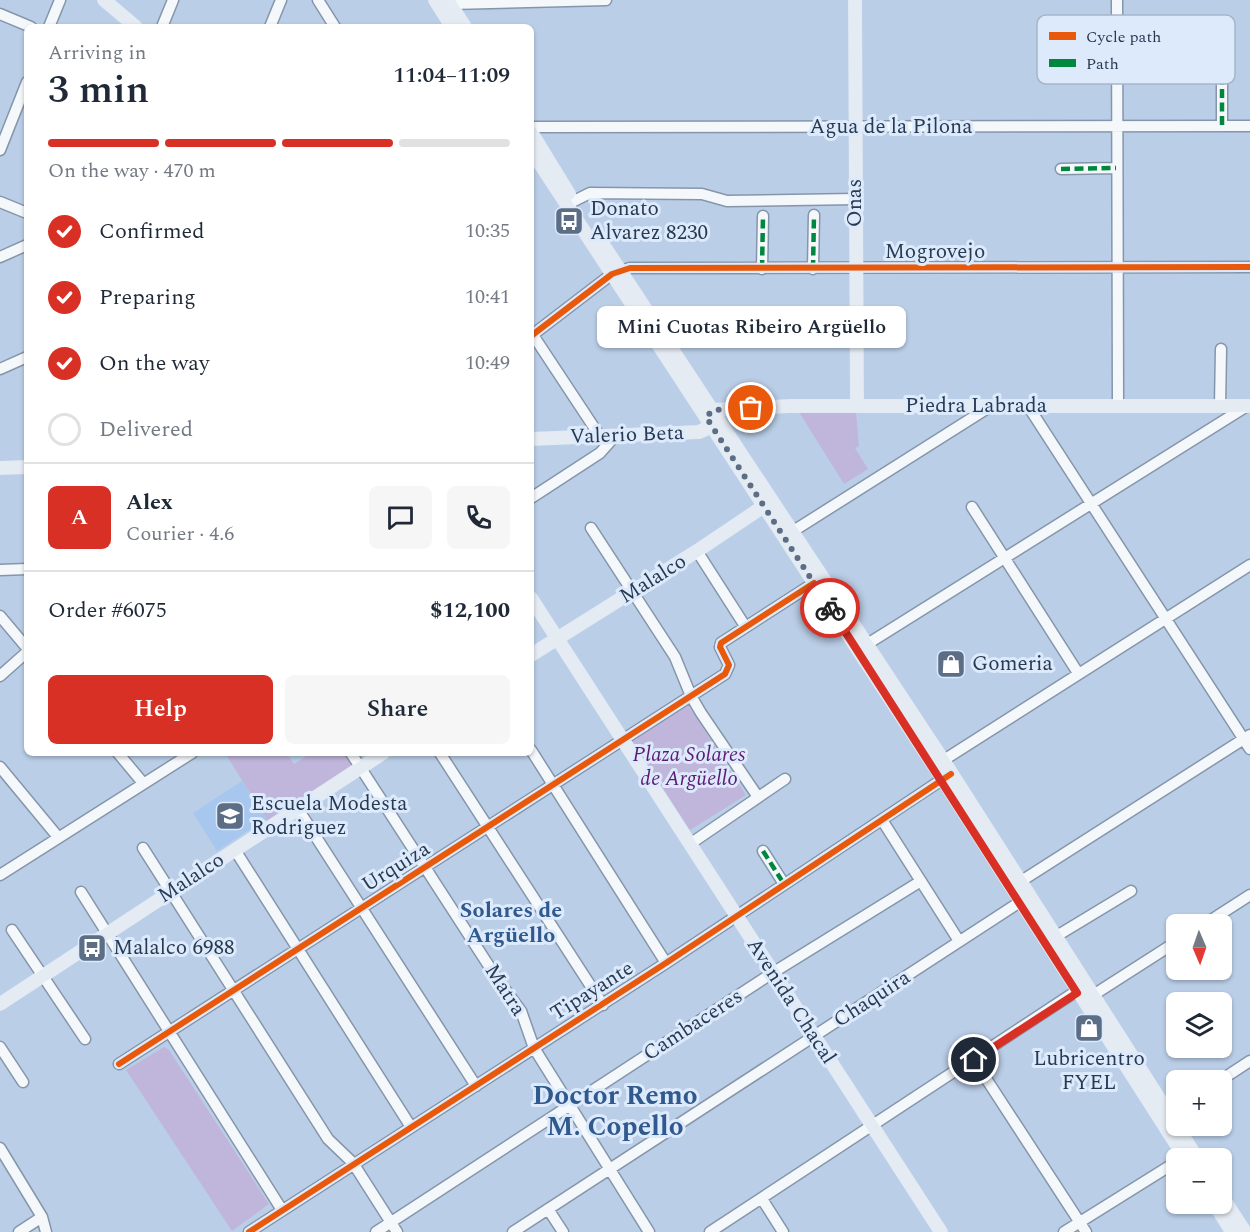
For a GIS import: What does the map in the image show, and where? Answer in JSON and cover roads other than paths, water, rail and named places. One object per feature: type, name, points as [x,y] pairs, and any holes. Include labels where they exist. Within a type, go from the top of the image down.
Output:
[{"type":"main road","points":[[104,0],[132,24]]},
{"type":"main road","points":[[435,0],[451,24]]},
{"type":"main road","name":"Onas","points":[[855,0],[857,406]]},
{"type":"main road","points":[[449,2],[463,24]]},
{"type":"main road","points":[[534,137],[616,272]]},
{"type":"main road","points":[[534,154],[616,272],[939,763],[1016,885],[1055,937],[1166,1106]]},
{"type":"main road","name":"Piedra Labrada","points":[[713,419],[857,406],[1248,406]]},
{"type":"main road","name":"Valerio Beta","points":[[534,439],[699,432],[713,419]]},
{"type":"main road","points":[[0,468],[24,467]]},
{"type":"main road","name":"Malalco","points":[[534,653],[768,504]]},
{"type":"main road","points":[[789,534],[814,583],[862,647]]},
{"type":"main road","name":"Avenida Chacal","points":[[534,603],[941,1232]]},
{"type":"main road","name":"Malalco","points":[[0,1004],[378,756]]},
{"type":"main road","points":[[1016,885],[1020,902],[1175,1148]]},
{"type":"main road","points":[[1232,1213],[1244,1232],[1250,1228]]},
{"type":"main road","points":[[1221,1214],[1232,1232]]},
{"type":"street","points":[[50,24],[60,0]]},
{"type":"street","points":[[163,24],[172,0]]},
{"type":"street","points":[[271,24],[281,0]]},
{"type":"street","points":[[318,0],[333,24]]},
{"type":"street","points":[[449,2],[606,0]]},
{"type":"street","points":[[1117,0],[1117,15]]},
{"type":"street","points":[[0,14],[24,24]]},
{"type":"street","points":[[1116,84],[1118,406]]},
{"type":"street","points":[[1222,84],[1222,126]]},
{"type":"street","points":[[0,150],[24,90]]},
{"type":"street","name":"Agua de la Pilona","points":[[534,127],[1250,126]]},
{"type":"street","points":[[1061,169],[1116,168]]},
{"type":"street","points":[[574,201],[590,193],[702,194],[727,201],[855,199]]},
{"type":"street","points":[[0,202],[24,212]]},
{"type":"street","points":[[813,269],[814,215]]},
{"type":"street","points":[[762,216],[762,269]]},
{"type":"street","points":[[0,257],[24,246]]},
{"type":"street","name":"Mogrovejo","points":[[616,272],[762,269],[1250,267]]},
{"type":"street","points":[[534,333],[616,272]]},
{"type":"street","points":[[534,337],[599,435]]},
{"type":"street","points":[[1220,406],[1221,349]]},
{"type":"street","points":[[0,369],[24,358]]},
{"type":"street","points":[[789,534],[991,406]]},
{"type":"street","points":[[1016,885],[1248,741],[1028,406]]},
{"type":"street","points":[[862,647],[1248,406]]},
{"type":"street","points":[[534,496],[600,453],[616,435]]},
{"type":"street","points":[[972,507],[1078,673]]},
{"type":"street","points":[[591,528],[675,657],[691,696],[758,797]]},
{"type":"street","points":[[697,551],[745,626],[814,583]]},
{"type":"street","points":[[939,763],[1250,565]]},
{"type":"street","points":[[0,570],[24,569]]},
{"type":"street","points":[[0,616],[24,646]]},
{"type":"street","name":"Urquiza","points":[[119,1064],[728,672],[729,665],[721,651],[721,643],[745,626]]},
{"type":"street","points":[[0,675],[24,653]]},
{"type":"street","points":[[534,755],[666,963]]},
{"type":"street","points":[[120,756],[143,783]]},
{"type":"street","points":[[0,875],[187,756]]},
{"type":"street","name":"Matra","points":[[353,756],[521,1011],[534,1048],[608,1170],[649,1232]]},
{"type":"street","points":[[442,756],[603,1005]]},
{"type":"street","points":[[0,767],[58,837]]},
{"type":"street","name":"Tipayante","points":[[249,1232],[353,1163],[603,1005],[947,777]]},
{"type":"street","points":[[690,844],[785,779]]},
{"type":"street","points":[[298,809],[476,1086]]},
{"type":"street","points":[[882,820],[959,941]]},
{"type":"street","points":[[143,848],[328,1139],[353,1163],[394,1227]]},
{"type":"street","points":[[235,850],[411,1127]]},
{"type":"street","points":[[763,851],[784,884]]},
{"type":"street","name":"Cambaceres","points":[[376,1232],[394,1227],[570,1106],[774,972],[921,880]]},
{"type":"street","points":[[1055,937],[1131,891]]},
{"type":"street","points":[[81,892],[282,1210]]},
{"type":"street","points":[[1221,914],[1250,895]]},
{"type":"street","name":"Chaquira","points":[[513,1232],[1020,902]]},
{"type":"street","points":[[12,930],[85,1040]]},
{"type":"street","points":[[710,1232],[1077,993],[1092,993],[1166,948]]},
{"type":"street","points":[[0,1047],[23,1082]]},
{"type":"street","points":[[974,1060],[1086,1232]]},
{"type":"street","points":[[1232,1073],[1250,1061]]},
{"type":"street","points":[[0,1148],[42,1217],[46,1232]]},
{"type":"street","points":[[1064,1232],[1166,1169]]},
{"type":"street","points":[[762,1199],[783,1232]]},
{"type":"street","points":[[548,1209],[563,1232]]},
{"type":"street","points":[[19,1232],[42,1217]]},
{"type":"place","name":"Donato Alvarez 8230","points":[[569,221]]},
{"type":"place","name":"Mini Cuotas Ribeiro Argüello","points":[[751,408]]},
{"type":"place","name":"Gomeria","points":[[951,664]]},
{"type":"place","name":"Escuela Modesta Rodriguez","points":[[230,816]]},
{"type":"place","name":"Malalco 6988","points":[[92,948]]},
{"type":"place","name":"Lubricentro FYEL","points":[[1089,1028]]},
{"type":"district","name":"Solares de Argüello","points":[[511,922]]},
{"type":"district","name":"Doctor Remo M. Copello","points":[[615,1112]]},
{"type":"park label","name":"Plaza Solares de Argüello","points":[[689,767]]}]
